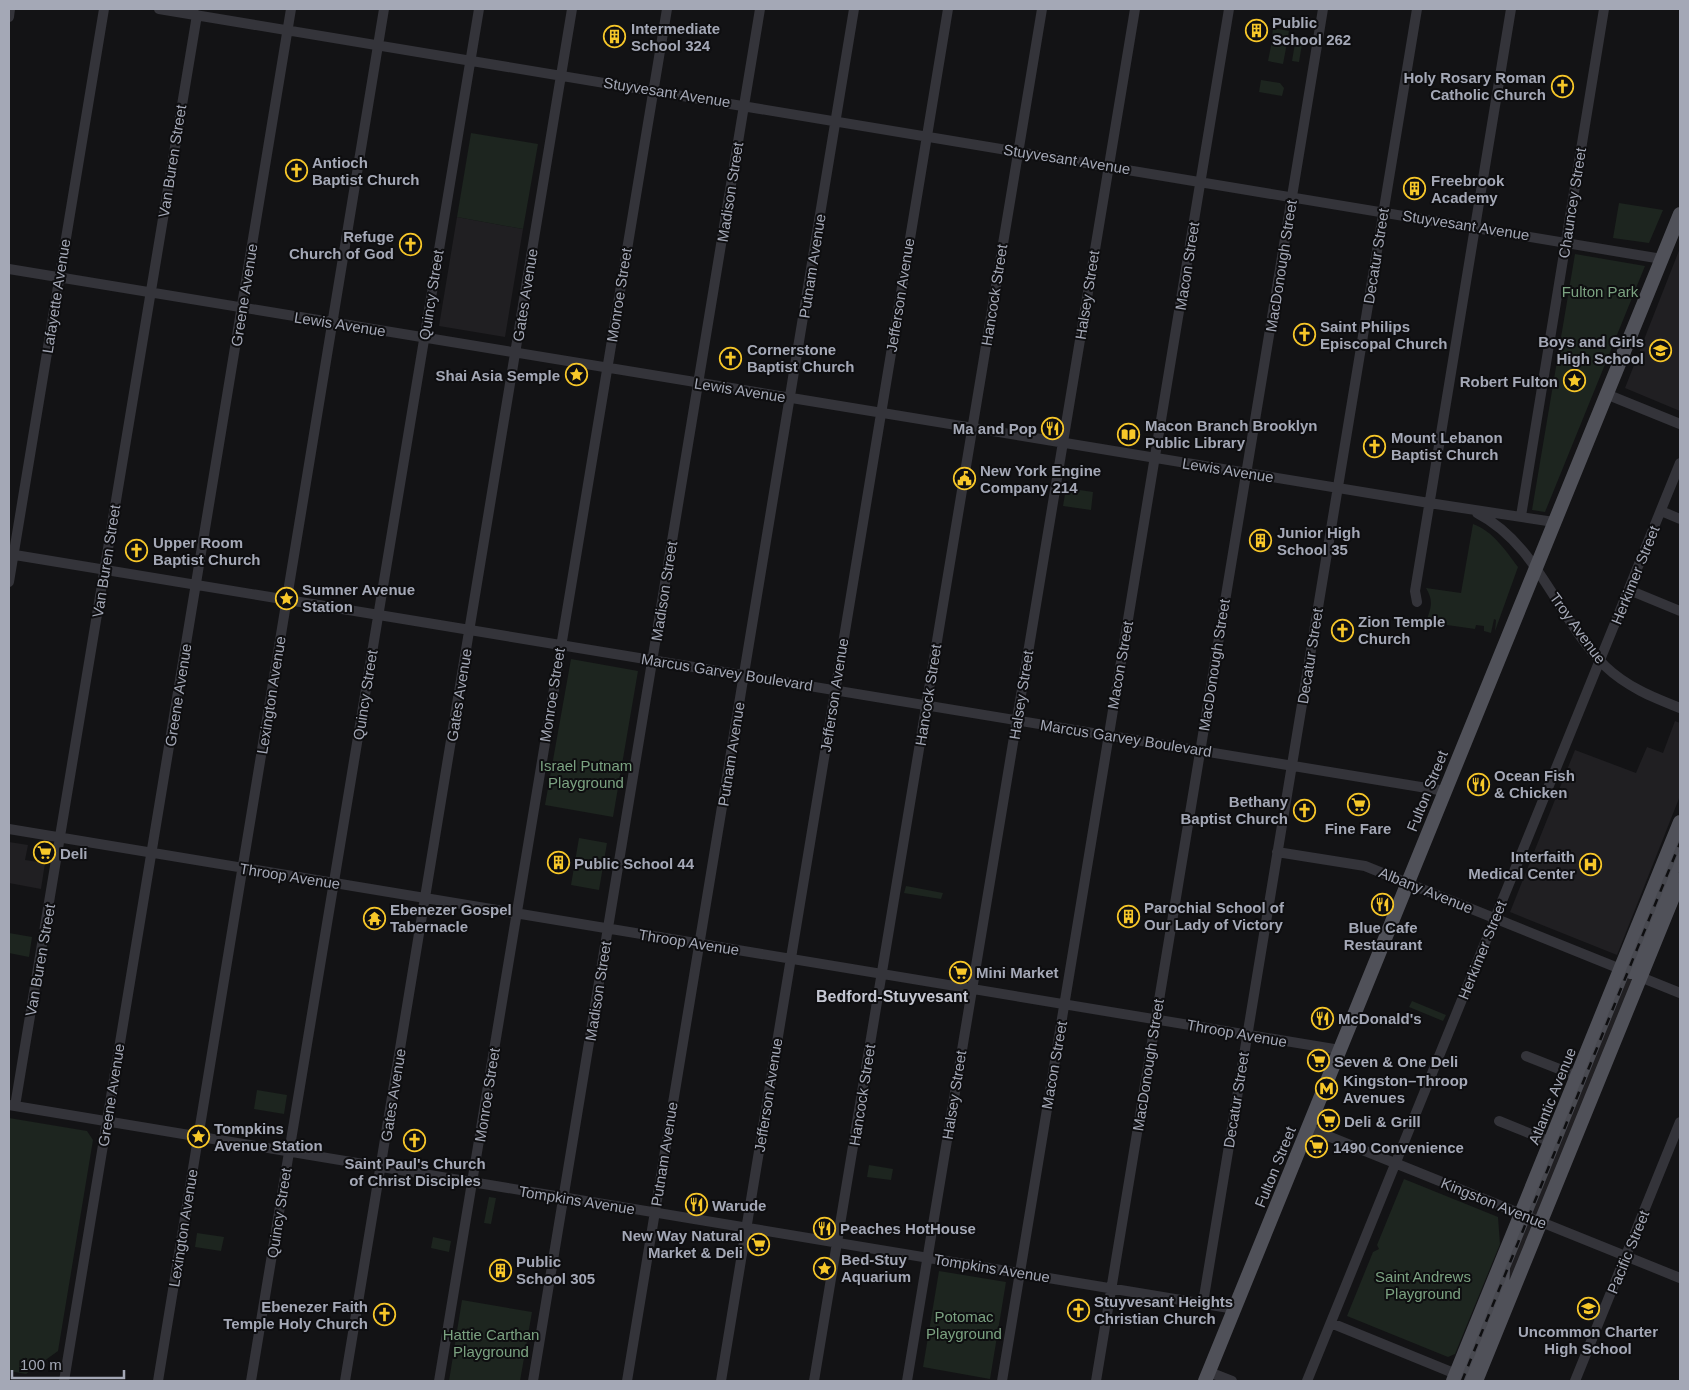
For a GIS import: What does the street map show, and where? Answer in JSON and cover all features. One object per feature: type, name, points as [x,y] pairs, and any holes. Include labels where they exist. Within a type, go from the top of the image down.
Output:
[{"type":"main road","name":"Fulton Street","points":[[1207,1376],[1680,214]]},
{"type":"main road","name":"Atlantic Avenue","points":[[1476,1381],[1541,1222],[1631,972],[1680,822]]},
{"type":"main road","points":[[1631,972],[1680,851]]},
{"type":"main road","name":"Atlantic Avenue","points":[[1458,1379],[1502,1290],[1504,1256],[1577,1076],[1680,880]]},
{"type":"street","points":[[9,17],[10,9]]},
{"type":"street","name":"Lafayette Avenue","points":[[9,582],[11,554],[104,9]]},
{"type":"street","points":[[159,9],[378,45]]},
{"type":"street","name":"Greene Avenue","points":[[64,1381],[291,9]]},
{"type":"street","name":"Lexington Avenue","points":[[158,1381],[334,323],[384,9]]},
{"type":"street","name":"Quincy Street","points":[[252,1381],[479,9]]},
{"type":"street","name":"Gates Avenue","points":[[345,1381],[572,9]]},
{"type":"street","name":"Monroe Street","points":[[439,1381],[667,9]]},
{"type":"street","name":"Madison Street","points":[[533,1381],[760,9]]},
{"type":"street","name":"Putnam Avenue","points":[[627,1381],[854,9]]},
{"type":"street","name":"Jefferson Avenue","points":[[721,1381],[948,9]]},
{"type":"street","name":"Hancock Street","points":[[814,1381],[1042,9]]},
{"type":"street","name":"Halsey Street","points":[[907,1381],[1134,9]]},
{"type":"street","name":"Macon Street","points":[[1002,1381],[1229,9]]},
{"type":"street","name":"MacDonough Street","points":[[1096,1381],[1323,9]]},
{"type":"street","name":"Decatur Street","points":[[1203,1303],[1417,9]]},
{"type":"street","points":[[1417,602],[1415,591],[1511,9]]},
{"type":"street","name":"Chauncey Street","points":[[1520,516],[1604,9]]},
{"type":"street","name":"Van Buren Street","points":[[12,1106],[60,838],[196,15]]},
{"type":"street","name":"Stuyvesant Avenue","points":[[378,45],[1566,241],[1662,259]]},
{"type":"street","name":"Lewis Avenue","points":[[9,269],[1429,504],[1554,522]]},
{"type":"street","points":[[1606,394],[1680,424]]},
{"type":"street","name":"Herkimer Street","points":[[1307,1381],[1680,463]]},
{"type":"street","name":"Lewis Avenue","points":[[1471,510],[1509,535],[1535,568]]},
{"type":"street","points":[[1661,511],[1680,519]]},
{"type":"street","name":"Marcus Garvey Boulevard","points":[[11,554],[1445,791]]},
{"type":"street","name":"Troy Avenue","points":[[1535,568],[1600,660],[1622,680],[1638,691],[1680,708]]},
{"type":"street","points":[[1629,590],[1680,611]]},
{"type":"street","name":"Throop Avenue","points":[[9,829],[1340,1050]]},
{"type":"street","name":"Albany Avenue","points":[[1277,852],[1365,866],[1680,993]]},
{"type":"street","points":[[1526,1056],[1577,1076]]},
{"type":"street","name":"Tompkins Avenue","points":[[12,1106],[1235,1309]]},
{"type":"street","points":[[1499,1121],[1551,1142]]},
{"type":"street","name":"Pacific Street","points":[[1575,1381],[1680,1122]]},
{"type":"street","name":"Kingston Avenue","points":[[1308,1128],[1680,1278]]},
{"type":"street","points":[[1331,1323],[1458,1379]]},
{"type":"street","points":[[1207,1376],[1232,1381]]},
{"type":"shaded area","points":[[457,217],[523,229],[505,337],[439,326]]},
{"type":"shaded area","name":"Boys and Girls High School","points":[[1680,248],[1680,411],[1625,388]]},
{"type":"shaded area","name":"Interfaith Medical Center","points":[[1675,721],[1680,723],[1680,796],[1617,955],[1510,912],[1575,750],[1636,773],[1647,747],[1663,753]]},
{"type":"shaded area","points":[[1680,837],[1680,871],[1489,1342],[1459,1381]]},
{"type":"shaded area","points":[[9,842],[28,845],[25,860],[45,863],[41,889],[9,883]]},
{"type":"green space","points":[[1273,28],[1289,31],[1287,41],[1272,38]]},
{"type":"green space","points":[[1296,37],[1303,38],[1299,62],[1292,61]]},
{"type":"green space","points":[[1272,41],[1287,43],[1283,64],[1268,61]]},
{"type":"green space","points":[[1261,80],[1280,83],[1284,88],[1282,96],[1259,92]]},
{"type":"green space","points":[[471,133],[538,144],[523,229],[457,217]]},
{"type":"green space","points":[[1619,203],[1663,210],[1649,243],[1613,238]]},
{"type":"green space","name":"Fulton Park","points":[[1575,254],[1645,266],[1545,512],[1532,510]]},
{"type":"green space","points":[[1066,488],[1093,492],[1091,510],[1063,506]]},
{"type":"green space","points":[[1473,524],[1493,536],[1518,567],[1495,631],[1496,620],[1494,619],[1491,633],[1484,631],[1484,626],[1476,625],[1475,629],[1426,622],[1431,605],[1426,588],[1461,593]]},
{"type":"green space","name":"Israel Putnam Playground","points":[[571,659],[638,671],[613,817],[545,805]]},
{"type":"green space","points":[[579,838],[607,843],[599,890],[571,885]]},
{"type":"green space","points":[[906,886],[943,893],[941,899],[904,893]]},
{"type":"green space","points":[[9,933],[32,937],[29,957],[9,953]]},
{"type":"green space","points":[[1412,1001],[1446,1015],[1443,1021],[1409,1007]]},
{"type":"green space","points":[[257,1090],[287,1095],[284,1114],[254,1109]]},
{"type":"green space","points":[[9,1118],[87,1131],[93,1140],[58,1351],[26,1374],[9,1371]]},
{"type":"green space","points":[[869,1165],[893,1169],[891,1180],[867,1177]]},
{"type":"green space","name":"Saint Andrews Playground","points":[[1404,1179],[1498,1217],[1500,1244],[1455,1354],[1448,1357],[1347,1316],[1373,1252],[1379,1249],[1377,1245]]},
{"type":"green space","points":[[489,1197],[496,1198],[491,1224],[484,1223]]},
{"type":"green space","points":[[197,1233],[224,1237],[221,1251],[195,1247]]},
{"type":"green space","points":[[433,1237],[451,1241],[449,1252],[431,1248]]},
{"type":"green space","name":"Potomac Playground","points":[[939,1271],[1006,1282],[990,1379],[923,1367]]},
{"type":"green space","name":"Hattie Carthan Playground","points":[[462,1300],[532,1312],[520,1381],[449,1381]]},
{"type":"railway","points":[[1462,1381],[1680,843]]},
{"type":"place","name":"Public School 262","points":[[1256,31]]},
{"type":"place","name":"Intermediate School 324","points":[[615,37]]},
{"type":"place","name":"Holy Rosary Roman Catholic Church","points":[[1562,86]]},
{"type":"place","name":"Antioch Baptist Church","points":[[296,171]]},
{"type":"place","name":"Freebrook Academy","points":[[1415,189]]},
{"type":"place","name":"Refuge Church of God","points":[[410,245]]},
{"type":"place","name":"Saint Philips Episcopal Church","points":[[1304,335]]},
{"type":"place","name":"Boys and Girls High School","points":[[1660,350]]},
{"type":"place","name":"Cornerstone Baptist Church","points":[[731,358]]},
{"type":"place","name":"Shai Asia Semple","points":[[576,375]]},
{"type":"place","name":"Robert Fulton","points":[[1574,381]]},
{"type":"place","name":"Ma and Pop","points":[[1053,428]]},
{"type":"place","name":"Macon Branch Brooklyn Public Library","points":[[1129,434]]},
{"type":"place","name":"Mount Lebanon Baptist Church","points":[[1375,446]]},
{"type":"place","name":"New York Engine Company 214","points":[[964,479]]},
{"type":"place","name":"Junior High School 35","points":[[1261,541]]},
{"type":"place","name":"Upper Room Baptist Church","points":[[137,551]]},
{"type":"place","name":"Sumner Avenue Station","points":[[286,598]]},
{"type":"place","name":"Zion Temple Church","points":[[1342,630]]},
{"type":"place","name":"Ocean Fish & Chicken","points":[[1478,784]]},
{"type":"place","name":"Fine Fare","points":[[1358,805]]},
{"type":"place","name":"Bethany Baptist Church","points":[[1304,810]]},
{"type":"place","name":"Deli","points":[[44,853]]},
{"type":"place","name":"Public School 44","points":[[558,863]]},
{"type":"place","name":"Interfaith Medical Center","points":[[1591,865]]},
{"type":"place","name":"Blue Cafe Restaurant","points":[[1383,904]]},
{"type":"place","name":"Parochial School of Our Lady of Victory","points":[[1128,916]]},
{"type":"place","name":"Ebenezer Gospel Tabernacle","points":[[374,918]]},
{"type":"place","name":"Mini Market","points":[[960,972]]},
{"type":"place","name":"McDonald's","points":[[1322,1018]]},
{"type":"place","name":"Seven & One Deli","points":[[1318,1061]]},
{"type":"place","name":"Kingston–Throop Avenues","points":[[1327,1089]]},
{"type":"place","name":"Deli & Grill","points":[[1328,1121]]},
{"type":"place","name":"Tompkins Avenue Station","points":[[198,1137]]},
{"type":"place","name":"Saint Paul's Church of Christ Disciples","points":[[415,1140]]},
{"type":"place","name":"1490 Convenience","points":[[1317,1147]]},
{"type":"place","name":"Warude","points":[[696,1205]]},
{"type":"place","name":"Peaches HotHouse","points":[[824,1228]]},
{"type":"place","name":"New Way Natural Market & Deli","points":[[759,1244]]},
{"type":"place","name":"Bed-Stuy Aquarium","points":[[825,1268]]},
{"type":"place","name":"Public School 305","points":[[500,1270]]},
{"type":"place","name":"Uncommon Charter High School","points":[[1588,1308]]},
{"type":"place","name":"Stuyvesant Heights Christian Church","points":[[1078,1310]]},
{"type":"place","name":"Ebenezer Faith Temple Holy Church","points":[[384,1315]]},
{"type":"district","name":"Bedford-Stuyvesant","points":[[892,996]]}]
